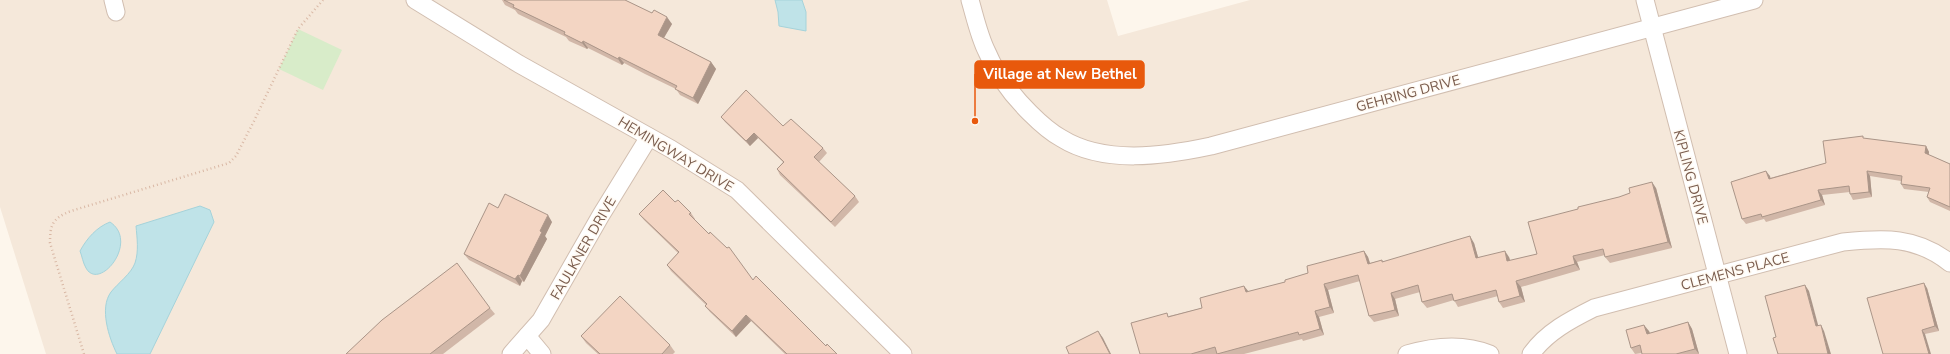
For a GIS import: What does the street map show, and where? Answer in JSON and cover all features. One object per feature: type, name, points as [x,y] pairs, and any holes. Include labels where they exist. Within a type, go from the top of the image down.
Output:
[{"type":"street","name":"HEMINGWAY DRIVE","points":[[414,0],[519,64],[649,137],[737,190],[903,354]]},
{"type":"street","name":"GEHRING DRIVE","points":[[970,0],[986,51],[1001,80],[1019,102],[1061,139],[1089,150],[1117,155],[1170,155],[1226,142],[1754,0]]},
{"type":"street","name":"KIPLING DRIVE","points":[[1645,0],[1738,354]]},
{"type":"street","name":"FAULKNER DRIVE","points":[[511,354],[541,320],[601,215],[649,137]]},
{"type":"street","name":"CLEMENS PLACE","points":[[1530,354],[1537,345],[1561,325],[1594,308],[1843,242],[1882,238],[1914,243],[1940,255],[1950,263]]},
{"type":"street","points":[[527,336],[542,354]]},
{"type":"street","points":[[1407,354],[1434,347],[1456,347],[1490,354]]},
{"type":"path","points":[[84,354],[50,243],[50,229],[54,221],[60,215],[71,211],[230,163],[236,156],[298,29],[323,0]]},
{"type":"shaded area","points":[[0,0],[1107,0],[1118,36],[1250,0],[1950,0],[1950,354],[46,354],[0,207]]},
{"type":"green space","points":[[298,29],[342,50],[323,90],[279,69]]},
{"type":"water","points":[[775,0],[802,0],[806,12],[806,31],[779,26]]},
{"type":"water","points":[[200,206],[210,210],[214,222],[150,354],[117,354],[106,323],[107,299],[135,263],[137,249],[136,226]]},
{"type":"water","points":[[110,222],[118,231],[121,241],[119,252],[114,262],[107,269],[99,274],[92,274],[86,268],[80,251],[93,234]]},
{"type":"building","points":[[504,0],[625,0],[652,13],[654,10],[667,17],[658,35],[711,62],[693,98],[675,89],[677,86],[619,57],[618,59],[583,41],[582,43],[564,34],[565,32],[513,7],[514,5]]},
{"type":"building","points":[[746,90],[783,126],[791,119],[823,148],[814,157],[855,196],[831,222],[777,169],[784,162],[754,133],[746,141],[721,117]]},
{"type":"building","points":[[1863,136],[1863,138],[1926,146],[1925,153],[1950,164],[1950,207],[1927,197],[1930,188],[1901,184],[1902,176],[1867,171],[1869,192],[1850,194],[1849,186],[1818,190],[1821,200],[1762,217],[1761,214],[1742,219],[1731,182],[1766,171],[1769,179],[1826,163],[1823,141]]},
{"type":"building","points":[[1652,182],[1668,242],[1605,257],[1603,249],[1573,256],[1575,264],[1516,281],[1520,296],[1499,302],[1496,290],[1454,301],[1452,294],[1422,302],[1418,285],[1391,293],[1395,310],[1369,316],[1358,275],[1324,284],[1330,307],[1315,311],[1320,329],[1299,335],[1298,332],[1217,354],[1215,347],[1191,354],[1140,354],[1131,323],[1167,313],[1168,317],[1202,308],[1200,298],[1244,286],[1246,292],[1285,282],[1285,280],[1308,273],[1307,266],[1364,251],[1368,264],[1382,260],[1382,262],[1470,236],[1476,258],[1505,251],[1507,261],[1537,254],[1528,222],[1578,209],[1578,207],[1619,197],[1630,193],[1629,188]]},
{"type":"building","points":[[663,190],[675,202],[678,200],[691,213],[689,214],[709,234],[710,232],[727,248],[729,247],[753,280],[756,276],[826,346],[827,344],[837,354],[787,354],[746,315],[732,331],[705,306],[707,304],[667,265],[679,252],[639,214]]},
{"type":"building","points":[[505,194],[548,215],[540,231],[542,232],[520,276],[518,275],[515,279],[464,254],[489,203],[498,208]]},
{"type":"building","points":[[457,263],[490,308],[430,354],[346,354],[382,320]]},
{"type":"building","points":[[1924,283],[1935,326],[1922,330],[1929,354],[1883,354],[1867,298]]},
{"type":"building","points":[[1805,285],[1816,326],[1821,325],[1828,354],[1778,354],[1773,338],[1776,337],[1765,296]]},
{"type":"building","points":[[620,296],[670,345],[662,354],[600,354],[581,336]]},
{"type":"building","points":[[1688,322],[1695,349],[1676,354],[1642,354],[1640,345],[1631,348],[1626,330],[1644,325],[1647,334]]},
{"type":"building","points":[[1098,331],[1110,354],[1069,354],[1066,347]]},
{"type":"place","name":"Village at New Bethel","points":[[975,121]]}]
